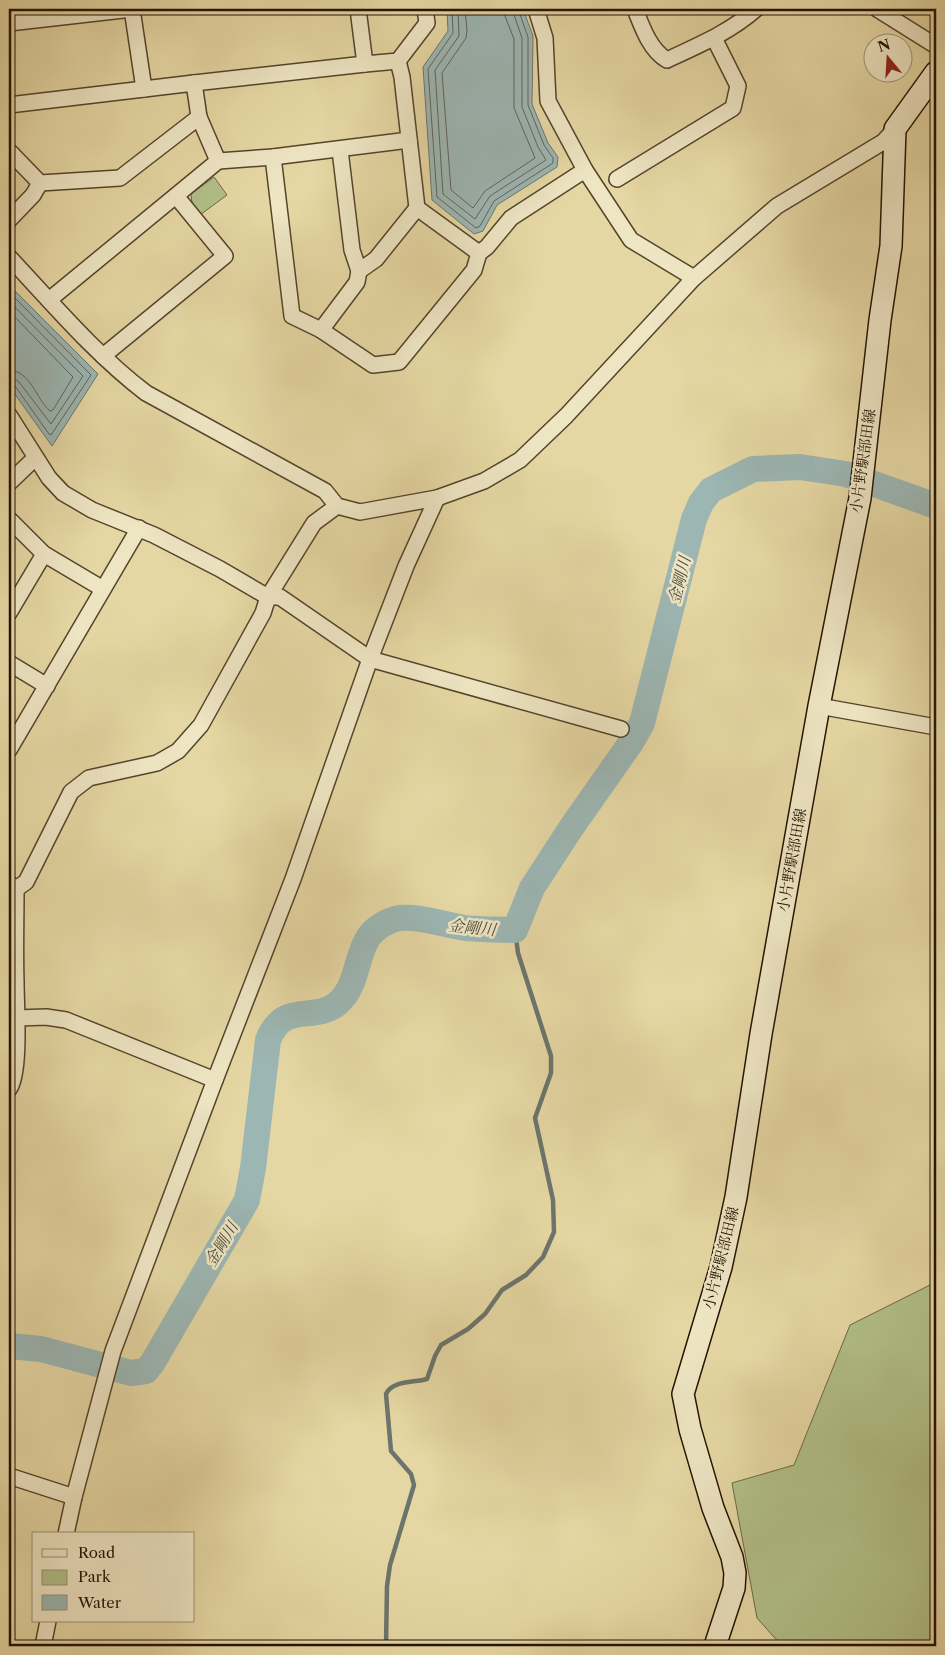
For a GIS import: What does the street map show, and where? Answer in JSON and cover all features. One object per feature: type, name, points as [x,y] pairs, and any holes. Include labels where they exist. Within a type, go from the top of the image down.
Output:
[{"type":"main road","points":[[896,129],[936,72]]},
{"type":"main road","name":"小片野駅部田線","points":[[715,1646],[734,1588],[735,1573],[732,1557],[713,1508],[682,1394],[721,1267],[736,1197],[761,1034],[819,706],[860,498],[880,320],[891,246],[896,129]]},
{"type":"street","points":[[9,23],[132,9],[144,89]]},
{"type":"street","points":[[358,9],[365,64]]},
{"type":"street","points":[[9,105],[398,61],[427,23],[425,9]]},
{"type":"street","points":[[635,9],[658,55],[667,60],[714,38],[743,20],[756,9]]},
{"type":"street","points":[[878,9],[936,46]]},
{"type":"street","points":[[542,10],[548,101],[585,170],[631,240],[694,278]]},
{"type":"street","points":[[616,179],[733,108],[738,86],[714,38]]},
{"type":"street","points":[[359,271],[376,259],[417,208],[402,77],[398,61]]},
{"type":"street","points":[[194,84],[199,117],[218,161]]},
{"type":"street","points":[[9,151],[40,183],[120,178],[199,117]]},
{"type":"street","points":[[9,257],[122,375],[146,393],[325,491],[338,506],[360,512],[437,498],[484,481],[520,460],[566,416],[694,278],[777,206],[883,142],[896,129]]},
{"type":"street","points":[[49,300],[218,161],[272,158],[409,140]]},
{"type":"street","points":[[321,330],[357,282],[359,271],[352,250],[340,150]]},
{"type":"street","points":[[272,158],[292,316],[321,330],[373,366],[399,362],[474,270],[479,253],[487,247],[511,218],[585,170]]},
{"type":"street","points":[[9,220],[33,195],[40,183]]},
{"type":"street","points":[[103,356],[225,256],[176,196]]},
{"type":"street","points":[[417,208],[479,253]]},
{"type":"street","points":[[9,415],[49,478],[69,497],[92,510],[139,528],[220,569],[268,597],[280,597],[370,659],[621,729]]},
{"type":"street","points":[[9,483],[35,458]]},
{"type":"street","points":[[66,1532],[74,1497],[120,1332],[296,871],[370,659],[406,566],[437,498]]},
{"type":"street","points":[[9,1089],[12,1084],[16,1052],[17,1018],[12,886],[26,882],[71,792],[89,778],[157,763],[178,751],[201,725],[263,613],[268,597],[314,523],[338,506]]},
{"type":"street","points":[[9,519],[44,554],[103,589]]},
{"type":"street","points":[[9,750],[139,528]]},
{"type":"street","points":[[9,612],[44,554]]},
{"type":"street","points":[[9,663],[47,686]]},
{"type":"street","points":[[819,706],[936,727]]},
{"type":"street","points":[[17,1018],[46,1016],[66,1020],[215,1080]]},
{"type":"street","points":[[9,1476],[74,1497]]},
{"type":"street","points":[[42,1646],[48,1622]]},
{"type":"green space","points":[[214,177],[227,195],[200,215],[192,203],[191,194]]},
{"type":"green space","points":[[936,1282],[936,1646],[782,1646],[757,1618],[732,1483],[794,1465],[850,1325]]},
{"type":"water","points":[[447,9],[523,9],[533,36],[532,104],[548,143],[558,157],[557,167],[497,205],[483,231],[474,234],[432,200],[423,67],[448,31]]},
{"type":"water","points":[[9,285],[98,374],[52,446],[9,386]]},
{"type":"waterway","name":"金剛川","points":[[9,1346],[41,1349],[131,1373],[146,1371],[247,1200],[253,1168],[268,1040],[275,1028],[283,1020],[291,1016],[319,1012],[329,1009],[338,1003],[353,980],[368,938],[378,928],[392,920],[416,918],[465,928],[515,930],[532,888],[571,828],[632,741],[642,723],[694,519],[701,503],[711,490],[753,469],[800,467],[846,474],[936,506]]},
{"type":"waterway","points":[[386,1646],[387,1586],[390,1565],[414,1485],[411,1474],[391,1451],[386,1394],[393,1386],[398,1384],[427,1379],[441,1345],[468,1329],[485,1314],[502,1290],[526,1275],[543,1257],[554,1232],[553,1200],[535,1118],[551,1073],[551,1056],[518,953],[515,930]]}]
